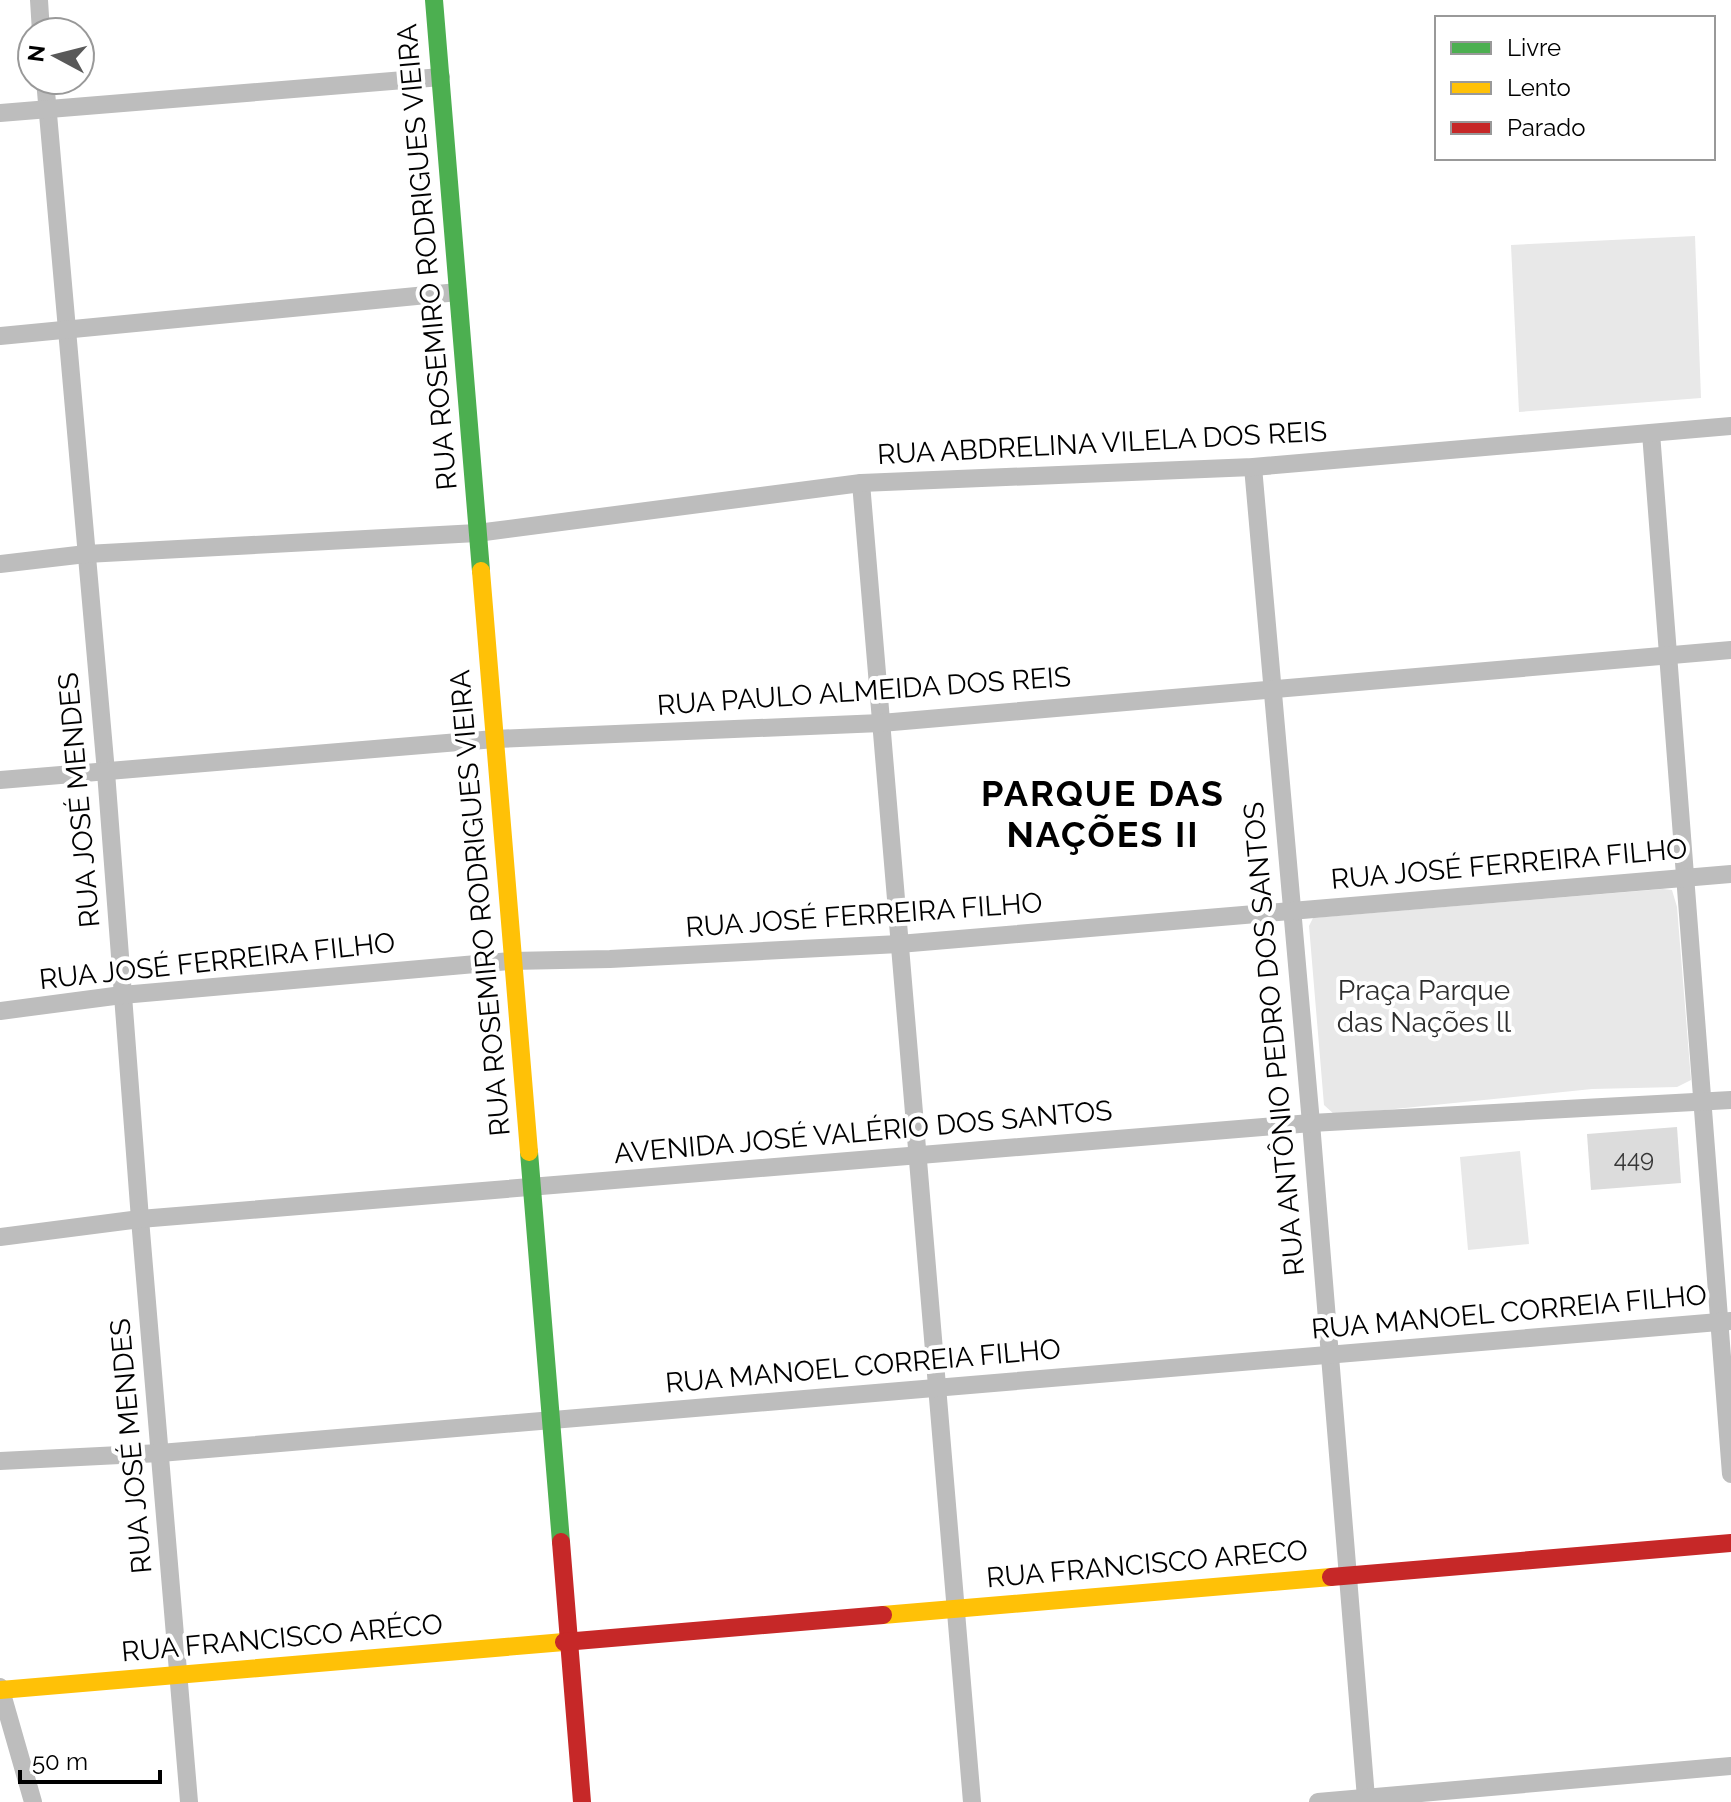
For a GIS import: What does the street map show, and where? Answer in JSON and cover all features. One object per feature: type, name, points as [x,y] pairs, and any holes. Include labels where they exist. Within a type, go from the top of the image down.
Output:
[{"type":"street","name":"RUA ROSEMIRO RODRIGUES VIEIRA","points":[[434,0],[582,1802]]},
{"type":"street","points":[[0,113],[441,77]]},
{"type":"street","name":"RUA JOSÉ MENDES","points":[[47,96],[106,772],[189,1802]]},
{"type":"street","points":[[0,336],[458,292]]},
{"type":"street","name":"RUA ABDRELINA VILELA DOS REIS","points":[[0,564],[86,554],[477,533],[861,483],[1253,467],[1731,426]]},
{"type":"street","points":[[1651,433],[1702,1103],[1725,1322],[1731,1474]]},
{"type":"street","name":"RUA ANTÔNIO PEDRO DOS SANTOS","points":[[1253,467],[1366,1798]]},
{"type":"street","points":[[861,483],[972,1802]]},
{"type":"street","name":"RUA PAULO ALMEIDA DOS REIS","points":[[0,780],[495,739],[881,723],[1731,650]]},
{"type":"street","name":"RUA JOSÉ FERREIRA FILHO","points":[[0,1011],[122,995],[511,961],[899,944],[1731,874]]},
{"type":"street","name":"AVENIDA JOSÉ VALÉRIO DOS SANTOS","points":[[0,1237],[140,1219],[1311,1123],[1731,1100]]},
{"type":"street","name":"RUA MANOEL CORREIA FILHO","points":[[0,1461],[160,1453],[1725,1322]]},
{"type":"street","name":"RUA FRANCISCO ARECO","points":[[568,1641],[1731,1543]]},
{"type":"street","name":"RUA FRANCISCO ARÉCO","points":[[0,1689],[568,1641]]},
{"type":"street","points":[[0,1689],[33,1802]]},
{"type":"street","points":[[1318,1802],[1731,1766]]},
{"type":"green space","points":[[1695,236],[1701,398],[1519,412],[1511,245]]},
{"type":"green space","name":"Praça Parque das Nações ll","points":[[1672,890],[1677,907],[1691,1080],[1677,1087],[1592,1089],[1335,1115],[1324,1105],[1309,926],[1313,918]]},
{"type":"green space","points":[[1520,1151],[1529,1244],[1468,1250],[1460,1157]]},
{"type":"building","points":[[1677,1127],[1681,1183],[1591,1190],[1587,1134]]},
{"type":"traffic: fast","points":[[434,0],[481,571]]},
{"type":"traffic: fast","points":[[529,1152],[561,1542]]},
{"type":"traffic: slow","points":[[481,571],[529,1152]]},
{"type":"traffic: slow","points":[[883,1615],[1331,1577]]},
{"type":"traffic: slow","points":[[0,1690],[564,1642]]},
{"type":"traffic: jam","points":[[561,1542],[582,1802]]},
{"type":"traffic: jam","points":[[1331,1577],[1731,1543]]},
{"type":"traffic: jam","points":[[564,1642],[883,1615]]},
{"type":"district","name":"PARQUE DAS NAÇÕES II","points":[[1103,814]]}]
